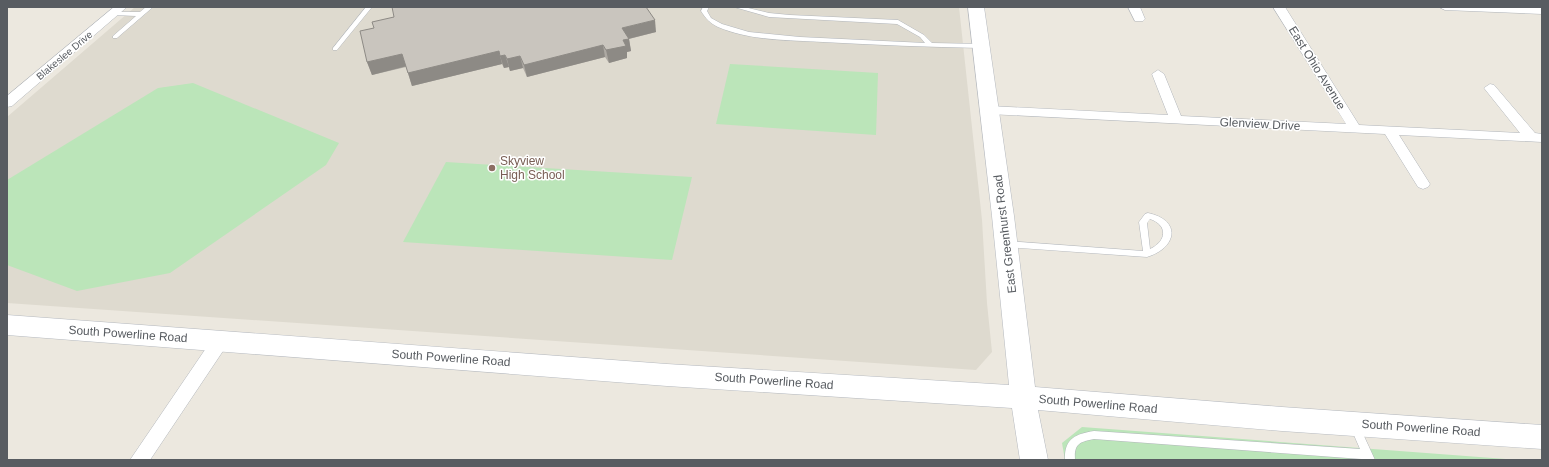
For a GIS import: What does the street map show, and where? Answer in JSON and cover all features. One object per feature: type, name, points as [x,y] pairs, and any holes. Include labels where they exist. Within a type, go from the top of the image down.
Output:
[{"type":"street","name":"East Greenhurst Road","points":[[976,7],[1006,244],[1023,397],[1034,460]]},
{"type":"street","points":[[1134,7],[1139,19]]},
{"type":"street","name":"East Ohio Avenue","points":[[1279,7],[1355,128]]},
{"type":"street","points":[[1445,7],[1542,11]]},
{"type":"street","name":"Blakeslee Drive","points":[[7,103],[118,10]]},
{"type":"street","points":[[1158,74],[1176,119]]},
{"type":"street","name":"Glenview Drive","points":[[1490,88],[1537,138]]},
{"type":"street","name":"Glenview Drive","points":[[989,110],[1537,138]]},
{"type":"street","points":[[1388,130],[1424,184]]},
{"type":"street","name":"South Powerline Road","points":[[7,325],[221,340],[667,375],[1023,397],[1097,405],[1542,437]]},
{"type":"street","points":[[139,460],[221,340]]},
{"type":"lane","points":[[115,38],[150,7]]},
{"type":"lane","points":[[335,49],[369,7]]},
{"type":"lane","points":[[706,7],[704,11],[708,19],[748,33],[796,38],[981,46]]},
{"type":"lane","points":[[737,7],[769,15],[790,17],[898,22],[922,36],[931,45]]},
{"type":"lane","points":[[118,10],[142,14]]},
{"type":"lane","points":[[1006,244],[1147,254],[1159,249],[1166,241],[1167,230],[1162,220],[1148,216],[1143,222],[1147,254]]},
{"type":"lane","points":[[1353,424],[1369,457]]},
{"type":"lane","points":[[1070,460],[1069,449],[1075,442],[1082,436],[1094,435],[1369,457]]},
{"type":"shaded area","name":"Skyview High School","points":[[135,7],[959,7],[982,220],[987,303],[992,352],[976,370],[7,303],[7,117]]},
{"type":"green space","points":[[730,64],[878,73],[876,135],[716,124]]},
{"type":"green space","points":[[193,83],[339,143],[326,165],[170,273],[77,291],[7,265],[7,180],[158,88]]},
{"type":"green space","points":[[446,162],[692,177],[672,260],[403,242]]},
{"type":"green space","points":[[1082,427],[1519,460],[1065,460],[1062,443]]},
{"type":"building","points":[[392,7],[646,7],[655,20],[622,28],[629,39],[623,40],[626,46],[606,50],[603,45],[524,65],[520,56],[507,59],[505,55],[500,56],[499,51],[408,73],[402,54],[367,62],[360,31],[374,28],[372,22],[394,17]]},
{"type":"place","name":"Skyview High School","points":[[492,168]]}]
